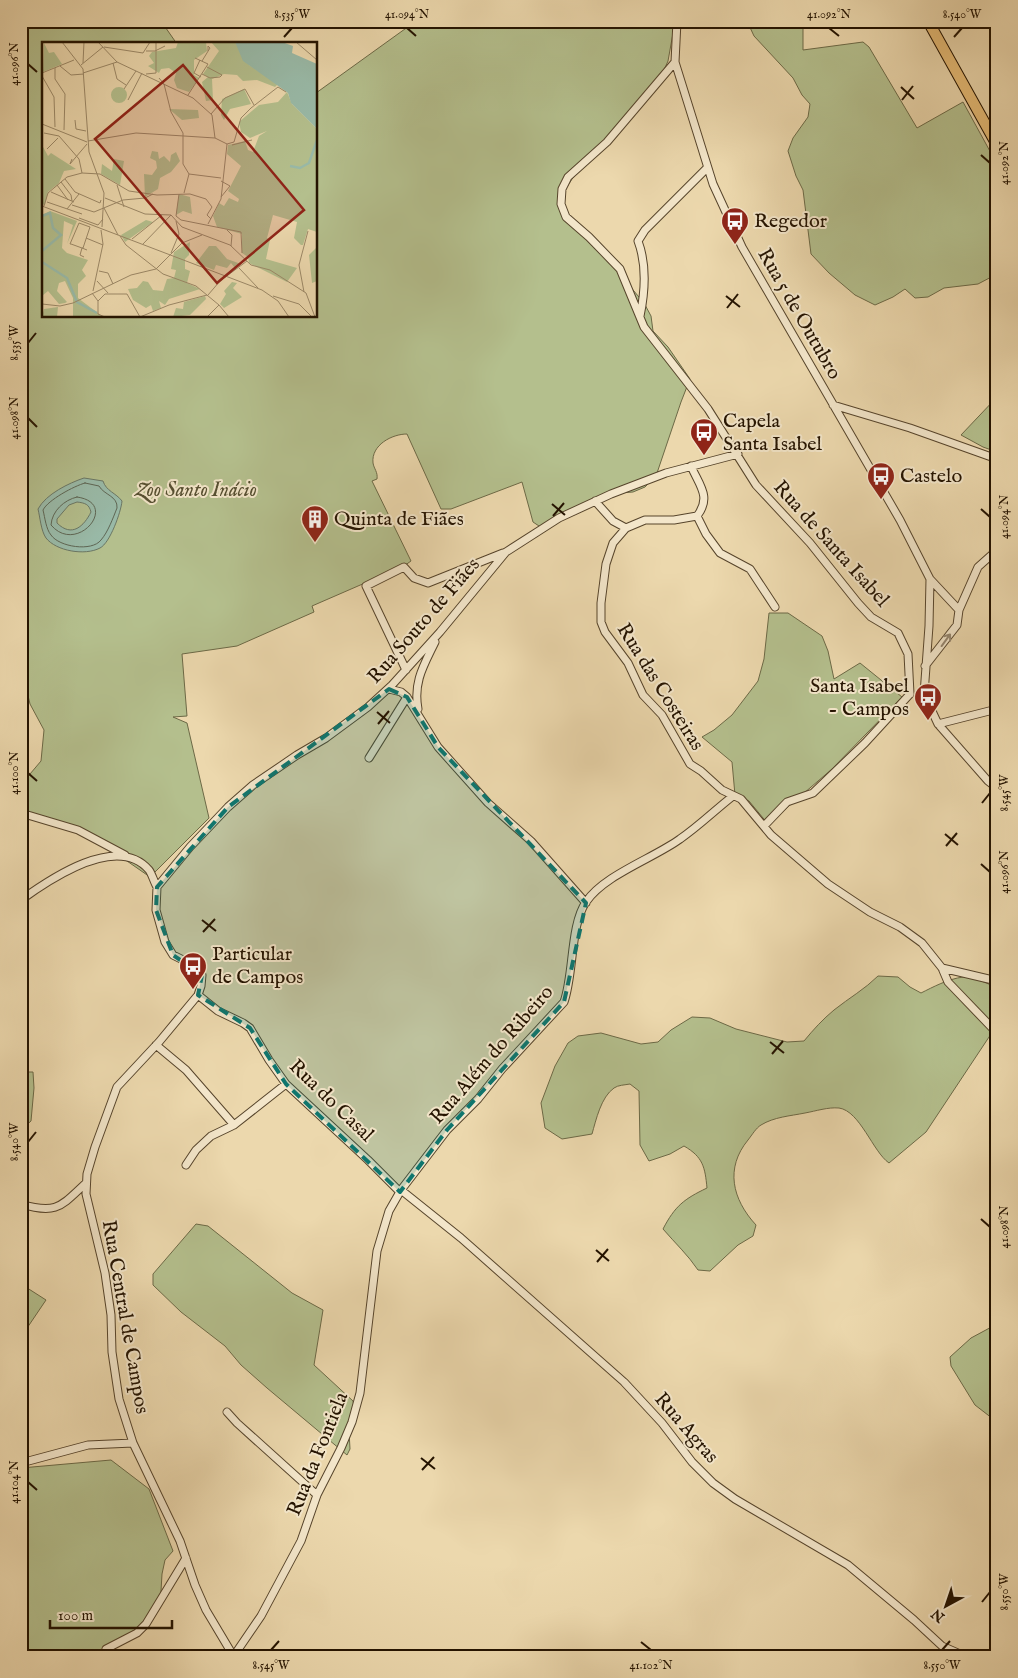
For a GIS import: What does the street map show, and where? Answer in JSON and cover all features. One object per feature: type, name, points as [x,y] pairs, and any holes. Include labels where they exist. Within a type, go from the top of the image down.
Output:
[{"type":"main road","points":[[928,21],[997,145]]},
{"type":"street","name":"Rua 5 de Outubro","points":[[677,21],[675,62],[707,168],[742,247],[900,520],[930,579],[960,610]]},
{"type":"street","name":"Rua de Santa Isabel","points":[[675,62],[607,142],[568,178],[562,190],[560,204],[566,217],[589,237],[620,269],[644,327],[708,409],[756,485],[810,543],[871,617],[898,632],[908,654],[910,694]]},
{"type":"street","points":[[640,317],[644,272],[643,253],[638,241],[645,230],[707,168]]},
{"type":"street","points":[[833,405],[910,428],[997,459]]},
{"type":"street","name":"Rua Souto de Fiães","points":[[157,887],[190,847],[253,784],[326,738],[388,689],[440,632],[506,552],[559,518],[595,501],[666,473],[738,454]]},
{"type":"street","points":[[595,501],[613,521],[626,528],[645,520],[674,520],[697,516],[703,509],[705,496],[691,466]]},
{"type":"street","points":[[697,516],[706,534],[720,553],[750,570],[775,607]]},
{"type":"street","name":"Rua das Costeiras","points":[[626,528],[613,544],[606,564],[601,622],[605,632],[628,663],[643,695],[662,715],[690,764],[701,771],[722,790],[741,799],[771,835],[828,884],[870,912],[900,927],[922,942],[942,968],[948,982],[997,1034]]},
{"type":"street","points":[[925,666],[956,625],[960,610],[978,567],[997,550]]},
{"type":"street","points":[[406,670],[366,586],[404,567],[414,578],[428,583],[506,552]]},
{"type":"street","name":"Rua 5 de Outubro","points":[[930,579],[924,694],[938,724],[985,778],[997,788]]},
{"type":"street","points":[[419,714],[416,697],[418,676],[440,632]]},
{"type":"street","points":[[388,689],[401,692],[407,696],[438,747],[488,803],[531,840],[586,903]]},
{"type":"street","points":[[764,826],[787,802],[813,793],[865,743],[910,694],[924,694]]},
{"type":"street","points":[[369,758],[407,696]]},
{"type":"street","points":[[938,724],[997,709]]},
{"type":"street","points":[[985,778],[997,780]]},
{"type":"street","name":"Rua Além do Ribeiro","points":[[400,1191],[447,1130],[478,1099],[502,1069],[564,1002],[568,991],[579,919],[586,903],[599,889],[629,868],[680,840],[733,796]]},
{"type":"street","points":[[21,813],[78,830],[149,870],[157,887],[156,910],[165,942],[173,955],[191,964],[202,975],[198,995]]},
{"type":"street","points":[[21,900],[59,874],[90,860],[118,856],[136,861]]},
{"type":"street","points":[[942,968],[997,981]]},
{"type":"street","name":"Rua Central de Campos","points":[[198,995],[156,1045],[117,1087],[87,1174],[86,1194],[105,1273],[111,1316],[112,1352],[119,1399],[133,1443],[180,1540],[195,1585],[206,1610],[233,1656]]},
{"type":"street","name":"Rua do Casal","points":[[198,995],[218,1011],[250,1028],[286,1084],[400,1191]]},
{"type":"street","points":[[156,1045],[186,1070],[234,1125]]},
{"type":"street","points":[[186,1166],[196,1150],[211,1136],[234,1125],[286,1084]]},
{"type":"street","points":[[21,1204],[46,1210],[58,1208],[86,1183]]},
{"type":"street","name":"Rua da Fontiela","points":[[233,1656],[261,1616],[286,1571],[301,1541],[318,1494],[352,1422],[358,1401],[377,1251],[389,1211],[400,1191]]},
{"type":"street","name":"Rua Agras","points":[[400,1191],[460,1238],[624,1382],[662,1422],[692,1462],[713,1484],[735,1499],[848,1565],[942,1646],[967,1657]]},
{"type":"street","points":[[227,1412],[318,1494]]},
{"type":"street","points":[[21,1463],[88,1444],[133,1443]]},
{"type":"street","points":[[106,1649],[137,1633],[146,1624],[186,1558]]},
{"type":"highlighted area","points":[[389,689],[407,697],[438,747],[586,903],[564,1002],[447,1130],[400,1192],[286,1084],[250,1028],[198,995],[202,975],[173,955],[156,910],[157,887],[228,807]]},
{"type":"green space","name":"Zoo Santo Inácio","points":[[21,21],[161,21],[176,42],[42,42],[42,318],[318,318],[318,92],[416,21],[675,22],[668,61],[656,88],[584,164],[563,193],[565,213],[644,303],[651,316],[653,331],[668,347],[690,379],[656,476],[645,487],[633,492],[619,493],[542,528],[533,522],[522,482],[451,509],[441,509],[407,434],[389,438],[375,451],[373,463],[377,479],[372,481],[411,561],[404,566],[312,606],[314,612],[237,646],[182,654],[187,716],[173,717],[187,723],[209,818],[150,877],[81,829],[21,815],[21,789],[41,761],[44,730],[30,704],[25,683],[21,685]]},
{"type":"green space","points":[[747,21],[803,21],[803,50],[863,42],[869,47],[917,128],[963,102],[997,164],[997,274],[978,284],[944,288],[928,297],[915,298],[905,289],[875,305],[855,295],[829,273],[811,254],[803,190],[796,176],[788,151],[793,138],[808,117],[810,104],[802,95],[793,78],[754,36]]},
{"type":"green space","points":[[997,397],[997,452],[961,435]]},
{"type":"green space","points":[[769,613],[788,613],[822,636],[828,651],[834,679],[860,663],[902,697],[832,769],[768,824],[749,801],[735,795],[732,762],[702,737],[732,715],[758,681],[764,659]]},
{"type":"green space","points":[[878,976],[898,977],[921,993],[946,981],[963,977],[994,986],[997,988],[997,1020],[993,1031],[926,1132],[889,1163],[883,1158],[853,1116],[839,1108],[782,1117],[759,1126],[741,1151],[736,1161],[734,1172],[734,1183],[741,1205],[756,1225],[753,1236],[738,1245],[710,1271],[698,1270],[663,1229],[681,1204],[707,1188],[704,1168],[695,1154],[684,1146],[670,1154],[649,1161],[640,1145],[639,1091],[630,1084],[617,1086],[609,1092],[600,1109],[592,1134],[562,1139],[545,1128],[541,1103],[555,1066],[568,1043],[578,1036],[601,1033],[641,1044],[658,1042],[671,1030],[692,1017],[710,1018],[736,1029],[787,1042],[804,1041],[830,1013]]},
{"type":"green space","points":[[21,1072],[33,1072],[34,1088],[31,1121],[21,1130]]},
{"type":"green space","points":[[196,1224],[208,1226],[292,1293],[323,1310],[314,1365],[353,1401],[355,1411],[349,1431],[350,1449],[347,1455],[267,1388],[241,1365],[225,1346],[181,1312],[153,1285],[153,1274]]},
{"type":"green space","points":[[21,1284],[46,1300],[21,1337]]},
{"type":"green space","points":[[997,1324],[997,1422],[975,1405],[951,1366],[950,1357],[971,1338]]},
{"type":"green space","points":[[111,1460],[149,1489],[173,1551],[165,1560],[162,1574],[160,1608],[147,1628],[98,1657],[21,1657],[21,1468]]},
{"type":"water","points":[[84,478],[103,481],[106,487],[122,501],[120,512],[111,534],[104,545],[87,552],[79,552],[64,549],[46,538],[38,509],[52,494]],"holes":[[[77,502],[84,503],[91,512],[81,526],[68,530],[57,523],[57,519],[69,505]]]},
{"type":"place","name":"Regedor","points":[[735,245]]},
{"type":"place","name":"Capela Santa Isabel","points":[[704,456]]},
{"type":"place","name":"Castelo","points":[[881,500]]},
{"type":"place","name":"Quinta de Fiães","points":[[315,543]]},
{"type":"place","name":"Santa Isabel - Campos","points":[[928,721]]},
{"type":"place","name":"Particular de Campos","points":[[193,990]]}]
